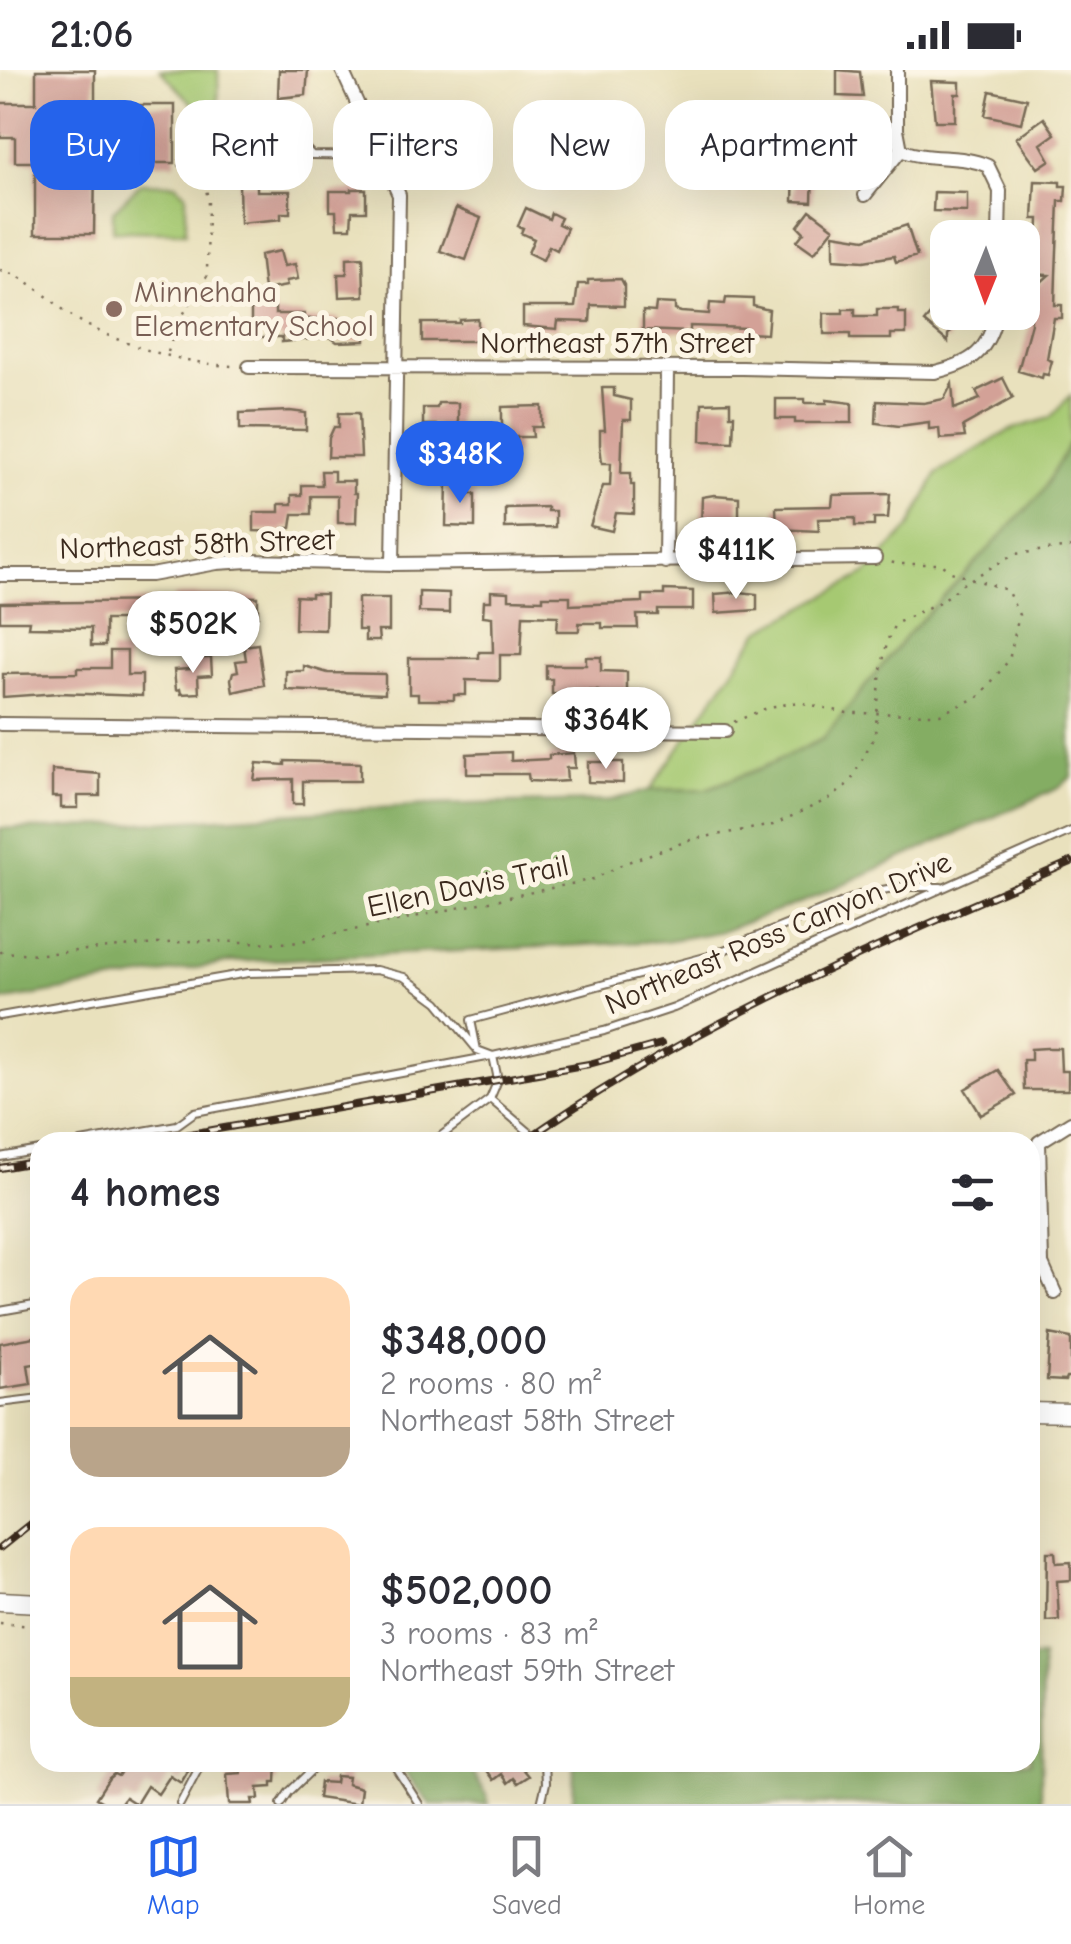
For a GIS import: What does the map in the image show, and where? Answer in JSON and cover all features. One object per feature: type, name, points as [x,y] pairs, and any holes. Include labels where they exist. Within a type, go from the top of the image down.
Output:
[{"type":"main road","points":[[1040,1412],[1071,1413]]},
{"type":"main road","points":[[2,1601],[30,1602]]},
{"type":"street","points":[[342,70],[356,100]]},
{"type":"street","points":[[864,195],[901,150],[897,128],[898,70]]},
{"type":"street","points":[[901,150],[916,156],[969,157],[988,166],[1000,191],[999,220]]},
{"type":"street","points":[[392,564],[396,190]]},
{"type":"street","name":"Northeast 57th Street","points":[[249,367],[935,372],[960,366],[980,352],[993,330]]},
{"type":"street","points":[[666,562],[667,368]]},
{"type":"street","name":"Northeast 58th Street","points":[[0,575],[151,575],[217,562],[249,561],[392,564],[875,558]]},
{"type":"street","points":[[0,724],[724,732]]},
{"type":"street","points":[[1040,1141],[1071,1122]]},
{"type":"street","points":[[1040,1183],[1042,1264],[1055,1293]]},
{"type":"lane","points":[[279,121],[312,155],[250,153],[246,150],[247,123],[279,121]]},
{"type":"lane","name":"Northeast Ross Canyon Drive","points":[[138,1132],[178,1125],[195,1112],[604,1031],[674,1008],[1071,831]]},
{"type":"lane","points":[[477,1050],[471,1020],[710,956],[865,893],[945,887]]},
{"type":"lane","points":[[0,1016],[248,973],[376,970],[404,977],[438,1002],[477,1050],[493,1056],[498,1080],[490,1099],[446,1132]]},
{"type":"lane","points":[[490,1099],[529,1132]]},
{"type":"lane","points":[[0,1157],[30,1152]]},
{"type":"lane","points":[[0,1311],[30,1306]]},
{"type":"lane","points":[[0,1403],[30,1399]]},
{"type":"lane","points":[[180,1804],[197,1772]]},
{"type":"lane","points":[[286,1802],[312,1772]]},
{"type":"lane","points":[[398,1772],[419,1804]]},
{"type":"lane","points":[[542,1804],[545,1772]]},
{"type":"path","points":[[168,353],[176,326],[206,276],[206,190]]},
{"type":"path","points":[[0,270],[34,286],[72,316],[102,333],[136,346],[216,366],[249,367]]},
{"type":"path","name":"Ellen Davis Trail","points":[[0,952],[41,954],[191,942],[292,944],[594,879],[625,862],[694,838],[774,825],[832,797],[851,781],[859,768],[876,736],[881,670],[895,624],[943,600],[1015,554],[1071,547]]},
{"type":"path","points":[[724,732],[749,715],[798,702],[847,713],[940,714],[980,696],[1010,660],[1019,615],[1007,590],[951,572],[942,564],[898,564],[875,558]]},
{"type":"path","points":[[0,1623],[30,1626]]},
{"type":"green space","points":[[160,70],[218,70],[219,100],[189,100]]},
{"type":"green space","points":[[155,183],[175,184],[175,190],[186,194],[186,232],[113,231],[113,211],[134,190],[155,190]]},
{"type":"green space","points":[[1071,395],[1071,441],[1041,494],[906,636],[823,739],[706,789],[650,790],[760,631],[867,573],[910,527],[937,474],[1010,430],[1050,418]]},
{"type":"green space","points":[[1071,441],[1071,777],[1059,788],[805,901],[723,931],[665,941],[231,962],[0,1001],[0,828],[45,829],[428,805],[608,801],[650,790],[706,789],[823,739],[906,636],[1041,494]]},
{"type":"green space","points":[[1042,1657],[1041,1804],[573,1804],[574,1772],[1040,1772]]},
{"type":"green space","points":[[405,1772],[473,1772],[488,1804],[430,1804]]},
{"type":"building","points":[[36,70],[95,70],[95,100],[36,100]]},
{"type":"building","points":[[279,70],[308,70],[306,95],[278,98]]},
{"type":"building","points":[[837,70],[860,72],[863,97],[837,96]]},
{"type":"building","points":[[931,81],[960,82],[960,94],[955,94],[955,121],[935,121]]},
{"type":"building","points":[[990,91],[1027,99],[1021,123],[985,115]]},
{"type":"building","points":[[0,103],[30,103],[30,162],[15,162],[15,137],[0,137]]},
{"type":"building","points":[[155,105],[175,105],[175,163],[155,163]]},
{"type":"building","points":[[1044,118],[1055,134],[1041,144],[1050,160],[1038,168],[1016,138]]},
{"type":"building","points":[[1035,181],[1066,186],[1065,201],[1059,201],[1055,305],[1062,305],[1062,318],[1054,318],[1047,359],[1052,361],[1048,375],[1043,374],[1042,378],[1018,371],[1029,330],[1040,330],[1040,283],[1049,275],[1040,274],[1040,220],[1033,219]]},
{"type":"building","points":[[35,190],[95,190],[94,234],[35,234]]},
{"type":"building","points":[[239,190],[290,191],[290,213],[281,213],[281,219],[240,223]]},
{"type":"building","points":[[366,190],[366,211],[352,211],[351,228],[337,228],[336,211],[330,211],[330,191]]},
{"type":"building","points":[[793,190],[812,190],[812,202],[793,201]]},
{"type":"building","points":[[934,192],[967,193],[967,212],[933,211]]},
{"type":"building","points":[[456,208],[481,218],[466,260],[440,251]]},
{"type":"building","points":[[526,208],[549,219],[551,213],[561,218],[558,224],[567,228],[557,250],[549,246],[543,260],[528,253],[534,239],[521,233],[523,228],[518,226]]},
{"type":"building","points":[[810,210],[834,228],[814,253],[797,241],[804,232],[798,226]]},
{"type":"building","points":[[907,225],[917,256],[896,262],[894,256],[864,261],[834,259],[834,234],[865,239]]},
{"type":"building","points":[[280,251],[284,266],[295,264],[298,279],[286,281],[287,286],[264,290],[260,255]]},
{"type":"building","points":[[363,257],[364,296],[339,297],[338,274],[347,274],[347,258]]},
{"type":"building","points":[[621,279],[624,306],[591,305],[590,322],[558,321],[557,329],[523,326],[523,307],[575,307],[578,284]]},
{"type":"building","points":[[726,298],[753,299],[753,306],[769,310],[767,334],[746,333],[746,328],[690,326],[690,332],[643,330],[643,311],[655,312],[656,303],[675,304],[675,310],[681,312],[709,314],[710,303],[725,304]]},
{"type":"building","points":[[251,308],[275,308],[275,314],[304,314],[304,319],[339,318],[339,324],[365,324],[365,341],[337,342],[330,337],[282,342],[282,337],[251,337]]},
{"type":"building","points":[[843,309],[855,309],[855,316],[877,316],[877,309],[898,309],[898,313],[906,313],[906,334],[891,334],[891,339],[850,339],[850,334],[824,334],[824,313],[843,313]]},
{"type":"building","points":[[478,319],[478,341],[422,341],[422,323]]},
{"type":"building","points":[[934,330],[952,330],[948,342]]},
{"type":"building","points":[[1003,378],[1013,398],[963,426],[965,437],[940,439],[939,428],[929,429],[929,422],[899,426],[876,423],[877,401],[924,403],[944,399],[952,384],[954,409],[980,399],[976,391]]},
{"type":"building","points":[[602,388],[614,388],[614,396],[631,400],[631,420],[623,420],[621,473],[631,473],[634,514],[616,513],[612,531],[590,526],[603,486],[610,486],[611,463],[602,463],[600,445],[600,430],[605,430]]},
{"type":"building","points":[[776,399],[852,403],[852,423],[776,419]]},
{"type":"building","points":[[730,402],[730,415],[734,415],[733,442],[701,441],[702,403]]},
{"type":"building","points":[[438,403],[458,403],[458,435],[436,434],[436,425],[423,425],[423,408],[437,408]]},
{"type":"building","points":[[542,406],[542,427],[532,427],[533,437],[517,437],[517,454],[502,453],[502,407]]},
{"type":"building","points":[[240,413],[306,413],[306,430],[240,429]]},
{"type":"building","points":[[339,413],[359,413],[361,457],[328,457],[329,438],[334,427],[339,427]]},
{"type":"building","points":[[321,471],[334,471],[334,481],[354,481],[356,523],[338,523],[338,496],[311,496],[311,514],[293,514],[291,528],[284,528],[284,532],[254,531],[254,512],[279,512],[279,504],[292,504],[292,495],[302,495],[302,485],[322,485]]},
{"type":"building","points":[[447,482],[467,482],[467,494],[475,494],[475,527],[446,526]]},
{"type":"building","points":[[890,494],[888,518],[874,518],[874,526],[855,526],[855,518],[818,519],[819,531],[777,529],[776,507],[832,506],[833,495]]},
{"type":"building","points":[[702,497],[739,497],[739,522],[731,529],[701,528]]},
{"type":"building","points":[[547,507],[547,511],[555,511],[555,527],[505,528],[505,508]]},
{"type":"building","points":[[664,590],[693,591],[693,610],[658,610],[658,615],[637,615],[638,628],[602,628],[602,623],[579,623],[579,631],[557,631],[558,616],[523,615],[521,655],[500,655],[500,681],[466,680],[466,695],[454,695],[454,700],[418,700],[418,694],[409,694],[409,658],[479,658],[479,652],[493,652],[492,617],[483,616],[484,601],[491,601],[491,591],[509,592],[509,599],[570,596],[570,605],[643,602],[643,595],[664,595]]},
{"type":"building","points":[[419,592],[449,593],[449,613],[419,612]]},
{"type":"building","points":[[326,594],[325,630],[295,629],[296,596]]},
{"type":"building","points":[[715,594],[757,594],[757,610],[716,613]]},
{"type":"building","points":[[173,596],[258,597],[258,616],[234,615],[233,623],[201,623],[201,629],[167,627],[167,643],[154,643],[154,628],[128,628],[128,620],[105,620],[105,646],[91,646],[91,628],[28,627],[29,621],[0,621],[0,603],[174,601]]},
{"type":"building","points":[[358,598],[389,598],[389,631],[378,631],[379,641],[365,641],[365,630],[358,630]]},
{"type":"building","points":[[258,644],[264,685],[233,692],[231,679],[233,672],[238,671],[236,661],[246,660],[244,646]]},
{"type":"building","points":[[110,651],[127,651],[127,675],[142,675],[142,696],[59,693],[3,697],[3,674],[77,673],[77,668],[110,668]]},
{"type":"building","points":[[586,657],[601,657],[601,671],[627,672],[627,696],[598,697],[598,691],[570,690],[570,694],[552,694],[552,679],[546,679],[546,665],[586,665]]},
{"type":"building","points":[[211,658],[212,675],[198,676],[199,693],[181,694],[180,689],[176,690],[174,670],[190,669],[190,659]]},
{"type":"building","points":[[304,666],[328,673],[385,674],[385,694],[286,690],[286,671],[304,671]]},
{"type":"building","points":[[511,752],[511,761],[574,753],[575,768],[566,768],[567,781],[551,782],[529,781],[528,774],[467,774],[467,754]]},
{"type":"building","points":[[285,761],[360,763],[360,781],[303,781],[303,804],[293,804],[293,779],[254,780],[257,763],[285,765]]},
{"type":"building","points":[[588,762],[623,762],[623,783],[588,782]]},
{"type":"building","points":[[52,770],[100,774],[100,796],[78,796],[78,808],[61,808],[61,797],[52,797]]},
{"type":"building","points":[[1060,1048],[1061,1071],[1068,1071],[1068,1090],[1024,1090],[1023,1060],[1031,1060],[1031,1049]]},
{"type":"building","points":[[998,1070],[1016,1095],[981,1115],[965,1089]]},
{"type":"building","points":[[1050,1334],[1071,1338],[1071,1378],[1065,1381],[1047,1380]]},
{"type":"building","points":[[30,1338],[30,1384],[0,1389],[0,1343]]},
{"type":"building","points":[[1047,1552],[1055,1552],[1056,1563],[1071,1562],[1071,1580],[1057,1581],[1059,1620],[1046,1621]]},
{"type":"building","points":[[121,1772],[187,1772],[181,1783],[170,1776],[158,1794],[147,1786],[136,1804],[125,1797],[120,1804],[106,1804],[96,1798],[109,1778]]},
{"type":"building","points":[[276,1772],[276,1782],[272,1782],[272,1787],[258,1788],[259,1799],[252,1799],[253,1804],[229,1804],[227,1774]]},
{"type":"building","points":[[488,1772],[526,1772],[529,1776],[518,1783],[514,1778],[508,1783],[502,1774],[494,1780]]},
{"type":"building","points":[[336,1776],[348,1777],[347,1784],[361,1788],[359,1804],[318,1798],[320,1782],[335,1783]]},
{"type":"railway","points":[[538,1132],[653,1060],[790,988],[1071,862]]},
{"type":"railway","points":[[201,1132],[589,1064],[661,1044]]},
{"type":"railway","points":[[0,1168],[30,1163]]},
{"type":"railway","points":[[0,1548],[30,1524]]},
{"type":"place","name":"Minnehaha Elementary School","points":[[114,309]]}]
